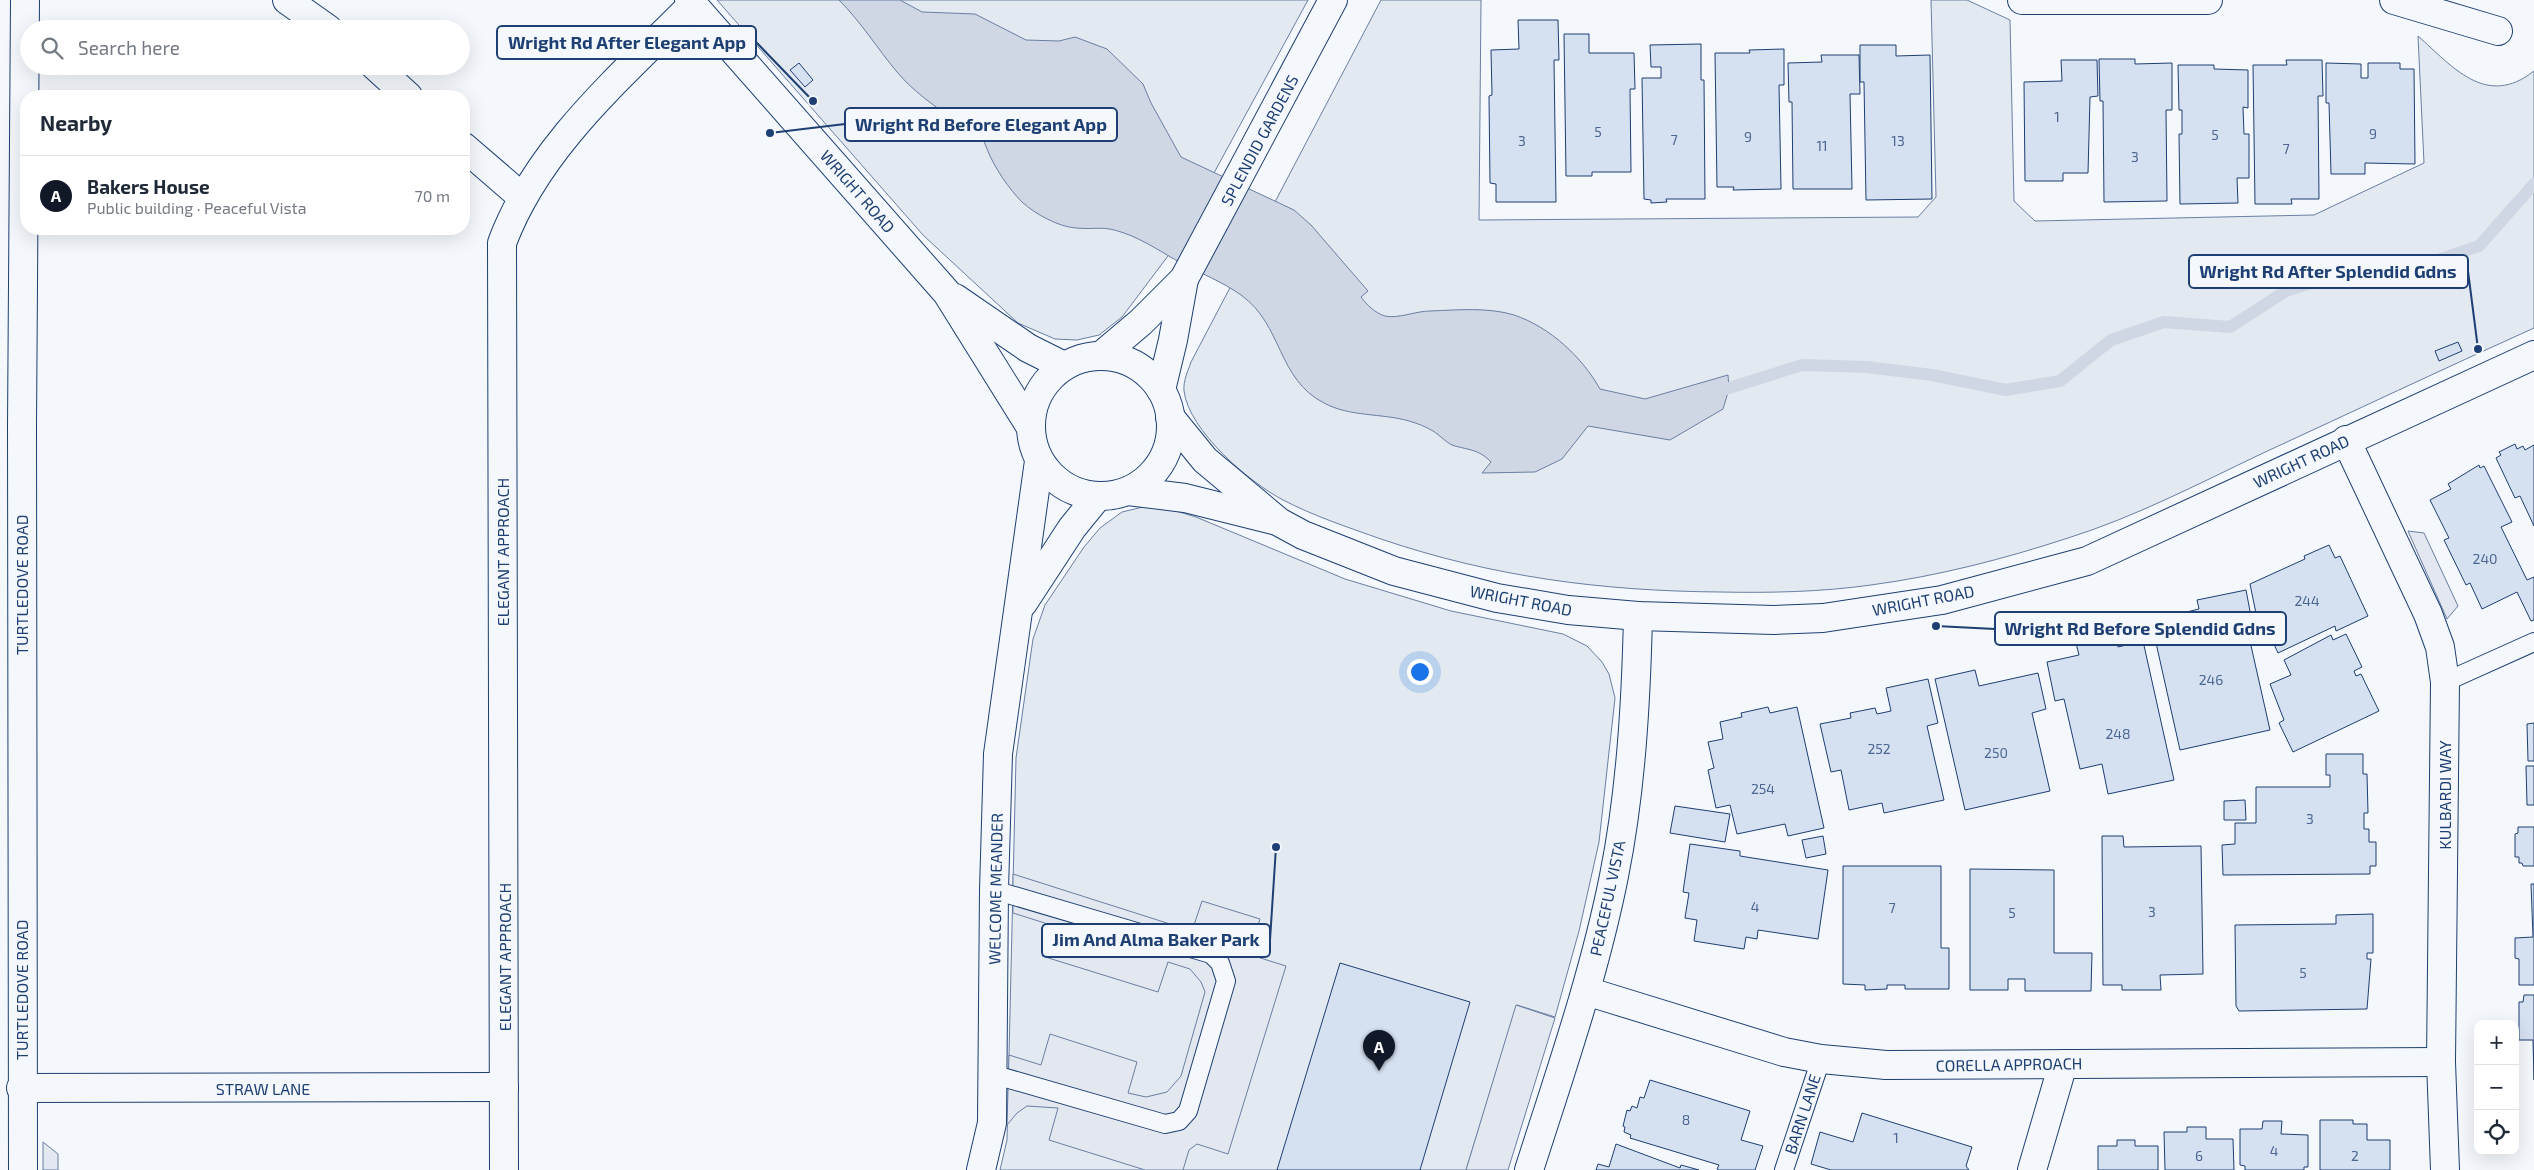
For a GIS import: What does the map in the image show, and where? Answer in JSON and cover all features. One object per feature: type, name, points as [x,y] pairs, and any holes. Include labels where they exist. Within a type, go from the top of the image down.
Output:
[{"type":"street","name":"TURTLEDOVE ROAD","points":[[24,20],[25,0]]},
{"type":"street","points":[[287,0],[315,20]]},
{"type":"street","name":"SPLENDID GARDENS","points":[[1102,355],[1141,322],[1184,279],[1333,0]]},
{"type":"street","points":[[2022,0],[2208,0]]},
{"type":"street","points":[[2394,0],[2498,31]]},
{"type":"street","name":"ELEGANT APPROACH","points":[[504,1170],[500,263],[502,243],[522,197],[545,161],[570,131],[691,2]]},
{"type":"street","name":"WRIGHT ROAD","points":[[691,2],[947,293],[1030,426]]},
{"type":"street","name":"TURTLEDOVE ROAD","points":[[22,90],[23,75]]},
{"type":"street","points":[[385,75],[401,90]]},
{"type":"street","name":"TURTLEDOVE ROAD","points":[[20,152],[11,425],[21,1088],[11,1141],[23,1170]]},
{"type":"street","points":[[470,152],[522,197]]},
{"type":"street","name":"SPLENDID GARDENS","points":[[1161,390],[1174,340],[1184,279]]},
{"type":"street","name":"WRIGHT ROAD","points":[[947,293],[1028,348],[1064,366]]},
{"type":"street","points":[[1102,355],[1126,360],[1146,372],[1161,390],[1170,417],[1168,444],[1160,464],[1147,480],[1128,491],[1098,496],[1076,492],[1055,480],[1040,461],[1032,445],[1030,426],[1034,402],[1045,382],[1064,366],[1082,357],[1102,355]]},
{"type":"street","name":"WRIGHT ROAD","points":[[1128,491],[1185,498],[1279,522],[1303,534],[1394,570],[1497,598],[1568,610],[1638,616],[1784,620],[1823,618],[1942,600],[2087,561],[2534,355]]},
{"type":"street","name":"WRIGHT ROAD","points":[[1170,417],[1206,460],[1279,522]]},
{"type":"street","name":"KULBARDI WAY","points":[[2346,440],[2428,614],[2440,648],[2445,682],[2442,1062],[2445,1170]]},
{"type":"street","name":"WELCOME MEANDER","points":[[981,1170],[992,1122],[994,890],[998,754],[1040,461]]},
{"type":"street","name":"WELCOME MEANDER","points":[[1019,608],[1072,528],[1098,496]]},
{"type":"street","name":"PEACEFUL VISTA","points":[[1529,1170],[1586,991],[1614,876],[1623,818],[1636,690],[1638,616]]},
{"type":"street","name":"CORELLA APPROACH","points":[[1586,991],[1784,1052],[1821,1059],[1886,1065],[2442,1062]]},
{"type":"street","points":[[2032,1170],[2063,1064]]},
{"type":"street","name":"STRAW LANE","points":[[21,1088],[504,1087]]},
{"type":"lane","points":[[2445,682],[2534,642]]},
{"type":"lane","points":[[992,1074],[1165,1124],[1179,1121],[1188,1111],[1226,981],[1220,963],[1211,954],[994,890]]},
{"type":"lane","name":"BARN LANE","points":[[1784,1170],[1821,1059]]},
{"type":"shaded area","points":[[717,0],[1308,0],[1171,252],[1122,317],[1099,335],[1077,340],[1055,339],[1018,323],[923,235]]},
{"type":"shaded area","points":[[839,0],[900,0],[922,12],[975,14],[1026,40],[1059,41],[1075,37],[1107,49],[1143,84],[1151,103],[1181,157],[1294,210],[1311,225],[1368,291],[1361,297],[1378,313],[1390,317],[1425,311],[1472,310],[1504,312],[1527,320],[1564,344],[1593,377],[1600,389],[1645,399],[1728,375],[1729,389],[1723,409],[1670,440],[1588,426],[1562,459],[1535,472],[1482,473],[1491,462],[1487,458],[1474,451],[1452,445],[1424,427],[1398,419],[1344,411],[1324,403],[1309,393],[1297,380],[1265,321],[1255,307],[1234,290],[1131,236],[1110,229],[1069,227],[1048,219],[1027,207],[1012,191],[998,170],[974,121],[957,109],[953,119],[916,92],[897,72],[855,17]]},
{"type":"shaded area","points":[[1381,0],[1481,0],[1479,220],[1918,217],[1936,197],[1931,0],[1967,0],[2010,20],[2014,201],[2035,221],[2314,215],[2424,163],[2418,36],[2457,70],[2485,85],[2500,86],[2517,82],[2534,71],[2534,328],[2118,520],[2020,553],[1921,577],[1814,591],[1758,592],[1633,589],[1590,585],[1506,572],[1423,552],[1343,526],[1295,506],[1269,492],[1238,468],[1209,438],[1188,406],[1184,391],[1185,380],[1191,362]]},
{"type":"shaded area","points":[[1147,506],[1166,508],[1196,517],[1345,579],[1451,611],[1563,634],[1587,646],[1602,662],[1609,674],[1615,698],[1599,842],[1579,931],[1555,1017],[1517,1005],[1466,1170],[1000,1170],[1007,1140],[1016,758],[1033,639],[1045,605],[1084,547],[1100,528],[1122,512]]},
{"type":"shaded area","points":[[2408,531],[2424,533],[2458,606],[2447,619]]},
{"type":"shaded area","points":[[1013,874],[1192,931],[1202,901],[1260,919],[1250,950],[1254,956],[1286,966],[1228,1154],[1197,1144],[1189,1150],[1183,1170],[1145,1170],[1049,1140],[1058,1108],[1027,1106],[1017,1113],[1007,1125],[1009,1055],[1041,1065],[1050,1034],[1137,1062],[1128,1093],[1146,1097],[1167,1092],[1181,1076],[1205,992],[1201,982],[1190,969],[1168,962],[1158,992],[1042,956],[1051,925],[1013,913]]},
{"type":"shaded area","points":[[1516,1005],[1555,1018],[1508,1170],[1466,1170]]},
{"type":"shaded area","points":[[43,1142],[58,1154],[58,1170],[43,1170]]},
{"type":"building","points":[[1518,20],[1558,20],[1559,60],[1554,60],[1556,202],[1496,202],[1496,184],[1490,183],[1489,96],[1492,95],[1491,50],[1519,49]]},
{"type":"building","points":[[1564,34],[1589,34],[1589,53],[1634,53],[1635,89],[1630,89],[1631,172],[1592,172],[1592,176],[1566,176]]},
{"type":"building","points":[[1701,44],[1701,80],[1704,80],[1705,199],[1666,199],[1667,202],[1651,203],[1651,200],[1644,199],[1642,78],[1661,78],[1661,67],[1651,67],[1650,45]]},
{"type":"building","points":[[1860,45],[1896,45],[1896,56],[1930,55],[1932,199],[1866,200],[1864,82],[1860,82]]},
{"type":"building","points":[[1784,49],[1784,85],[1779,85],[1781,189],[1733,190],[1734,187],[1717,187],[1715,53],[1750,53],[1749,50]]},
{"type":"building","points":[[1821,55],[1859,55],[1860,94],[1850,94],[1852,189],[1793,189],[1792,102],[1789,102],[1788,63],[1822,62]]},
{"type":"building","points":[[2099,59],[2135,59],[2135,64],[2172,63],[2172,110],[2166,110],[2167,201],[2104,202],[2103,101],[2100,101]]},
{"type":"building","points":[[2061,60],[2097,60],[2098,96],[2090,97],[2088,173],[2063,173],[2063,181],[2025,181],[2024,82],[2062,81]]},
{"type":"building","points":[[2286,60],[2322,60],[2323,96],[2318,96],[2319,199],[2291,199],[2292,204],[2255,204],[2253,65],[2287,65]]},
{"type":"building","points":[[799,63],[813,80],[805,87],[790,70]]},
{"type":"building","points":[[2326,63],[2361,64],[2361,78],[2368,78],[2368,63],[2400,63],[2400,69],[2414,69],[2415,164],[2365,163],[2365,174],[2331,174],[2329,103],[2326,103]]},
{"type":"building","points":[[2178,65],[2214,65],[2214,69],[2248,70],[2248,108],[2243,107],[2244,134],[2249,134],[2249,178],[2237,178],[2238,203],[2180,204],[2179,134],[2182,134],[2182,110],[2179,110]]},
{"type":"building","points":[[2458,342],[2462,351],[2439,361],[2435,351]]},
{"type":"building","points":[[2515,444],[2517,449],[2523,446],[2525,450],[2534,445],[2534,526],[2520,496],[2515,498],[2496,458],[2501,455],[2499,452]]},
{"type":"building","points":[[2479,465],[2480,468],[2484,466],[2512,522],[2501,527],[2527,580],[2534,577],[2534,620],[2531,621],[2517,592],[2482,609],[2470,583],[2466,585],[2444,540],[2449,538],[2430,500],[2451,489],[2448,484]]},
{"type":"building","points":[[2329,545],[2335,558],[2340,556],[2368,616],[2336,631],[2335,626],[2278,653],[2267,629],[2281,622],[2279,619],[2259,628],[2250,584],[2305,559],[2304,556]]},
{"type":"building","points":[[2246,590],[2253,627],[2247,628],[2270,730],[2180,750],[2152,625],[2179,620],[2178,614],[2199,609],[2197,600]]},
{"type":"building","points":[[2114,634],[2118,647],[2143,641],[2174,780],[2108,794],[2102,764],[2080,769],[2064,699],[2055,701],[2047,662],[2079,655],[2076,643]]},
{"type":"building","points":[[2346,634],[2362,667],[2354,671],[2356,676],[2361,674],[2379,711],[2293,752],[2279,723],[2284,720],[2270,684],[2291,675],[2284,660],[2331,635],[2333,640]]},
{"type":"building","points":[[1975,670],[1979,686],[2038,673],[2046,709],[2032,713],[2050,791],[1965,810],[1935,679]]},
{"type":"building","points":[[1928,679],[1938,723],[1927,726],[1944,800],[1884,813],[1882,803],[1849,810],[1841,770],[1831,772],[1820,724],[1851,718],[1850,713],[1875,708],[1877,714],[1891,711],[1886,688]]},
{"type":"building","points":[[1768,707],[1770,713],[1797,707],[1824,828],[1788,836],[1785,824],[1737,834],[1730,805],[1716,808],[1708,770],[1714,768],[1708,742],[1723,739],[1720,722],[1742,717],[1741,713]]},
{"type":"building","points":[[2534,723],[2534,761],[2528,761],[2527,724]]},
{"type":"building","points":[[2326,754],[2363,754],[2363,774],[2367,774],[2368,813],[2364,813],[2364,829],[2369,829],[2369,842],[2376,842],[2376,866],[2370,866],[2370,874],[2223,875],[2222,845],[2235,844],[2235,823],[2256,823],[2256,787],[2330,787],[2330,775],[2326,775]]},
{"type":"building","points":[[2526,766],[2534,766],[2534,805],[2527,805]]},
{"type":"building","points":[[2245,800],[2246,820],[2224,820],[2224,801]]},
{"type":"building","points":[[1675,806],[1730,814],[1725,842],[1670,833]]},
{"type":"building","points":[[2518,827],[2534,827],[2534,866],[2523,866],[2522,863],[2519,863],[2519,857],[2515,857],[2515,834],[2518,833]]},
{"type":"building","points":[[1823,836],[1826,854],[1806,858],[1802,840]]},
{"type":"building","points":[[2102,836],[2123,836],[2124,847],[2201,846],[2203,974],[2160,975],[2161,990],[2122,990],[2122,985],[2103,985]]},
{"type":"building","points":[[1690,844],[1740,851],[1740,856],[1828,870],[1818,939],[1758,930],[1757,939],[1746,937],[1744,949],[1694,941],[1697,920],[1685,918],[1689,893],[1683,892]]},
{"type":"building","points":[[1843,866],[1941,866],[1941,948],[1949,948],[1949,989],[1905,989],[1905,985],[1887,985],[1887,989],[1865,990],[1865,985],[1843,984]]},
{"type":"building","points":[[1970,869],[2054,870],[2054,953],[2092,953],[2091,991],[2025,991],[2025,979],[2008,979],[2008,990],[1970,990]]},
{"type":"building","points":[[2531,884],[2534,884],[2534,985],[2519,985],[2519,959],[2515,958],[2515,938],[2533,937]]},
{"type":"building","points":[[2373,914],[2373,953],[2367,953],[2367,959],[2371,959],[2367,1009],[2239,1011],[2236,1006],[2235,925],[2336,924],[2336,915]]},
{"type":"building","points":[[1340,963],[1470,1002],[1420,1170],[1277,1170]]},
{"type":"building","points":[[2524,995],[2534,995],[2534,1080],[2533,1040],[2519,1040],[2519,1002],[2523,1002]]},
{"type":"building","points":[[1650,1080],[1750,1111],[1741,1140],[1763,1146],[1755,1170],[1719,1170],[1717,1169],[1719,1165],[1630,1138],[1631,1135],[1624,1132],[1625,1127],[1623,1126],[1627,1110],[1630,1111],[1632,1106],[1637,1108],[1640,1097],[1644,1098]]},
{"type":"building","points":[[1862,1113],[1972,1147],[1966,1166],[1969,1170],[1831,1170],[1811,1164],[1820,1132],[1853,1142]]},
{"type":"building","points":[[2320,1120],[2353,1120],[2353,1124],[2367,1124],[2367,1140],[2390,1140],[2390,1170],[2320,1170]]},
{"type":"building","points":[[2263,1121],[2282,1121],[2281,1134],[2308,1135],[2308,1167],[2304,1167],[2304,1170],[2245,1170],[2245,1166],[2240,1165],[2240,1129],[2262,1129]]},
{"type":"building","points":[[2187,1127],[2206,1127],[2206,1139],[2233,1139],[2234,1170],[2165,1170],[2164,1132],[2187,1132]]},
{"type":"building","points":[[2117,1140],[2135,1140],[2135,1146],[2158,1146],[2158,1170],[2098,1170],[2098,1146],[2117,1146]]},
{"type":"building","points":[[1616,1144],[1680,1168],[1681,1165],[1699,1170],[1596,1170],[1598,1164],[1609,1167]]},
{"type":"waterway","points":[[1713,393],[1802,365],[1867,367],[1932,375],[2006,390],[2060,381],[2111,340],[2164,322],[2230,327],[2286,291],[2367,265],[2438,260],[2479,246],[2534,184]]},
{"type":"place","name":"Wright Rd After Elegant App","points":[[813,101]]},
{"type":"place","name":"Wright Rd Before Elegant App","points":[[770,133]]},
{"type":"place","name":"Wright Rd After Splendid Gdns","points":[[2478,349]]},
{"type":"place","name":"Wright Rd Before Splendid Gdns","points":[[1936,626]]},
{"type":"place","name":"Jim And Alma Baker Park","points":[[1276,847]]},
{"type":"place","name":"Bakers House","points":[[1379,1071]]}]
